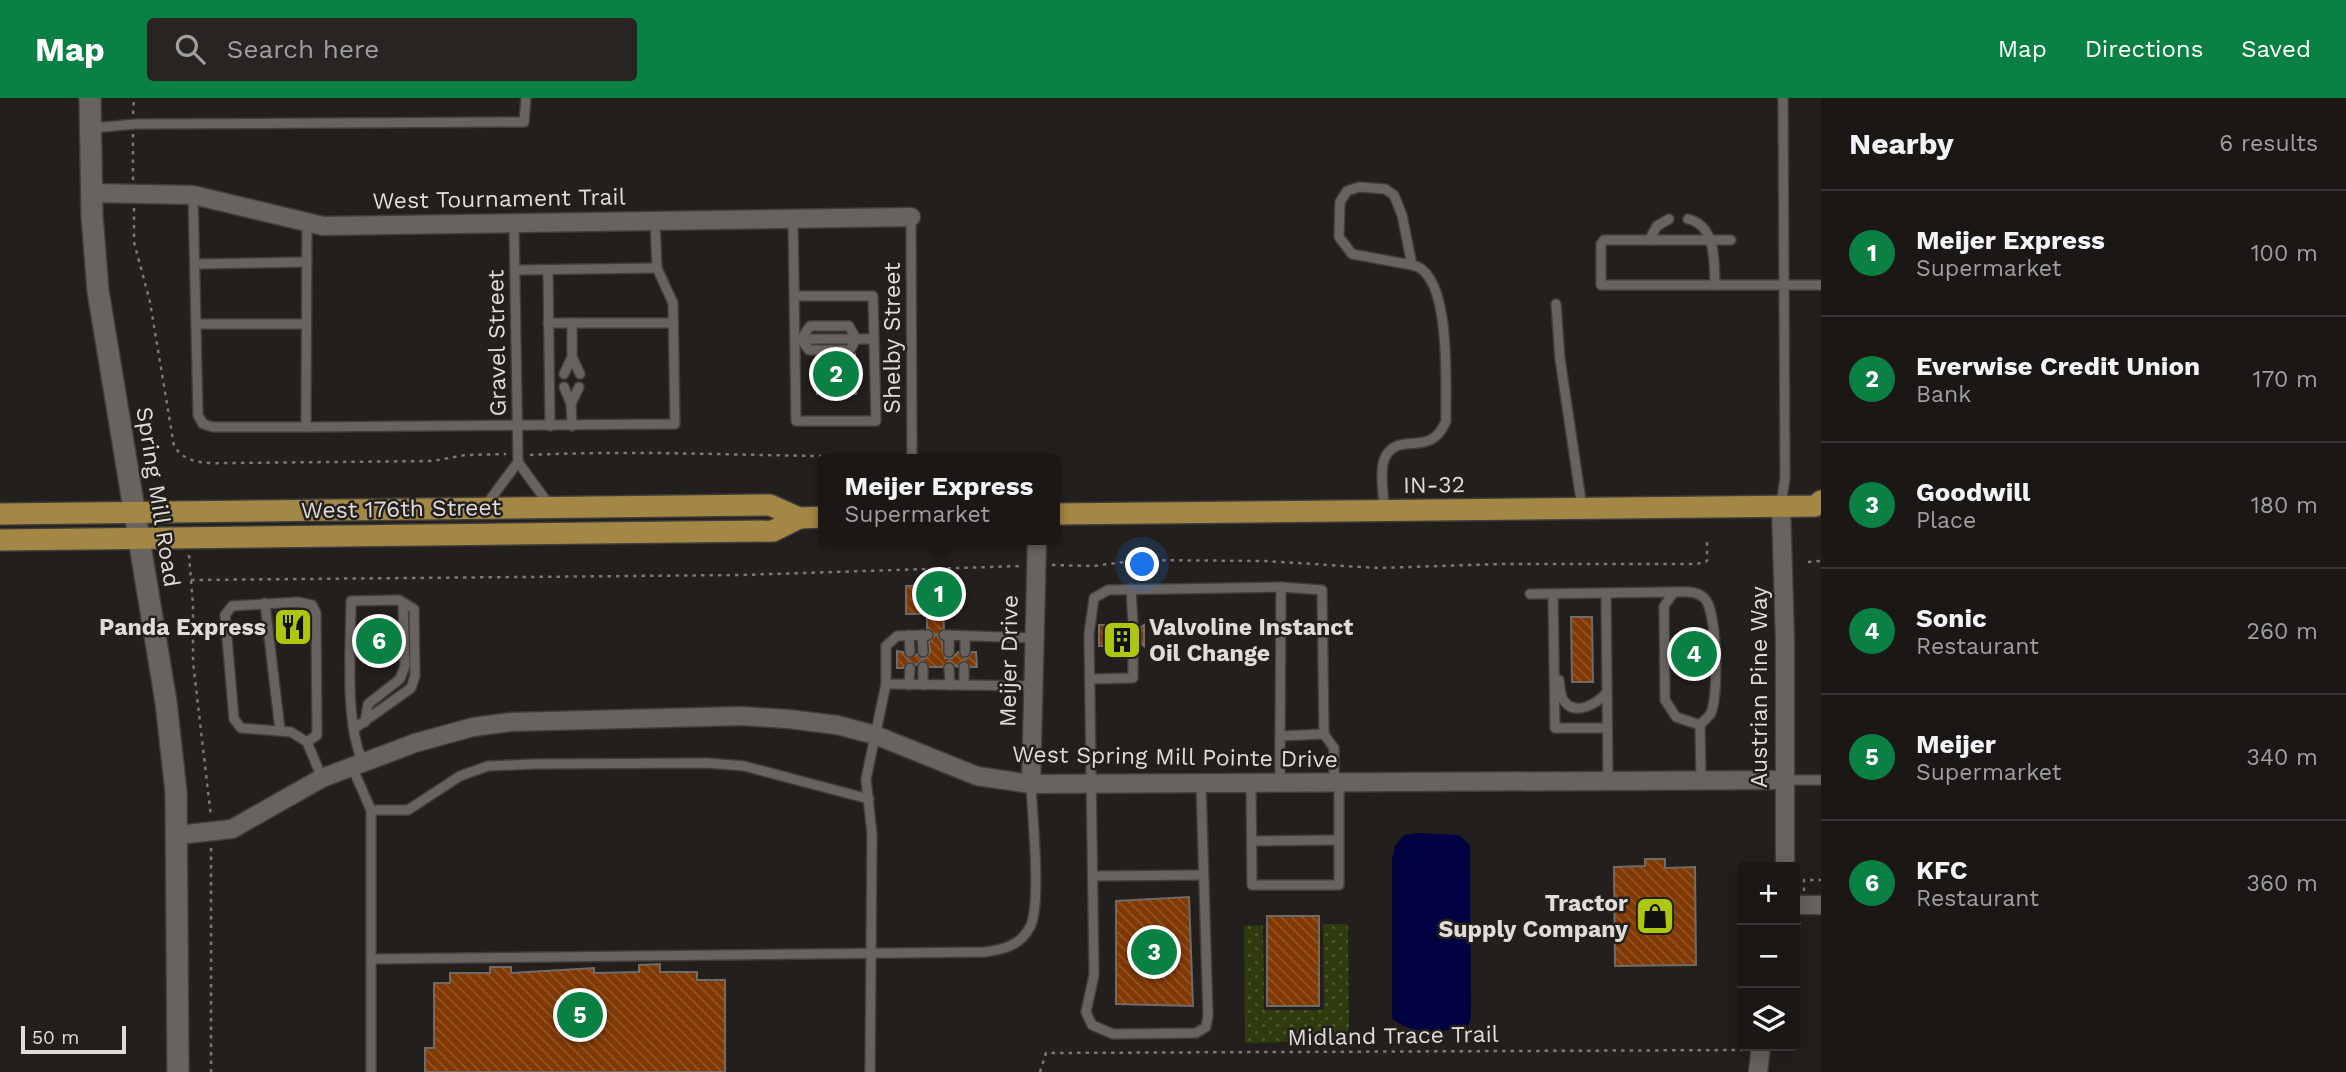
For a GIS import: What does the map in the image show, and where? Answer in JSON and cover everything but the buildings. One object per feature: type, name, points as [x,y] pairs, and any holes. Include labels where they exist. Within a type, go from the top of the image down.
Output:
[{"type":"main road","name":"West 176th Street","points":[[0,514],[770,505],[799,517],[818,517]]},
{"type":"main road","name":"IN-32","points":[[1060,514],[1819,506]]},
{"type":"main road","name":"West 176th Street","points":[[0,540],[774,531],[799,517]]},
{"type":"street","name":"Spring Mill Road","points":[[90,98],[91,193],[98,290],[171,740],[178,835],[178,1072]]},
{"type":"street","name":"West Tournament Trail","points":[[91,193],[193,195],[307,223],[514,224],[911,217]]},
{"type":"street","name":"Austrian Pine Way","points":[[1781,506],[1785,641],[1785,862]]},
{"type":"street","name":"Meijer Drive","points":[[1031,784],[1037,545]]},
{"type":"street","name":"West Spring Mill Pointe Drive","points":[[178,835],[211,834],[255,819],[322,778],[427,740],[473,727],[511,722],[741,716],[837,725],[875,735],[977,776],[1031,784],[1251,785],[1784,780]]},
{"type":"street","points":[[1800,905],[1821,905]]},
{"type":"street","points":[[1758,1072],[1761,1051]]},
{"type":"lane","points":[[90,128],[133,125],[524,122],[526,98]]},
{"type":"lane","points":[[1781,506],[1785,478],[1783,98]]},
{"type":"lane","points":[[1384,512],[1384,465],[1387,454],[1398,447],[1432,442],[1440,435],[1446,421],[1444,317],[1430,275],[1412,265],[1352,254],[1339,237],[1340,202],[1347,191],[1359,187],[1385,189],[1394,195],[1402,215],[1412,265]]},
{"type":"lane","points":[[193,195],[198,415],[203,424],[213,428],[675,424],[673,303],[657,268],[655,221]]},
{"type":"lane","name":"Shelby Street","points":[[911,217],[912,454]]},
{"type":"lane","points":[[793,219],[794,296],[798,339],[796,421],[876,421],[873,296],[794,296]]},
{"type":"lane","points":[[1649,240],[1657,226],[1669,219]]},
{"type":"lane","points":[[1688,219],[1699,224],[1714,248],[1714,285]]},
{"type":"lane","points":[[306,427],[307,223]]},
{"type":"lane","name":"Gravel Street","points":[[514,224],[518,457]]},
{"type":"lane","points":[[1731,240],[1604,240],[1601,244],[1601,285],[1821,285]]},
{"type":"lane","points":[[195,264],[307,262]]},
{"type":"lane","points":[[515,270],[657,268]]},
{"type":"lane","points":[[548,270],[550,426]]},
{"type":"lane","points":[[1556,304],[1560,359],[1582,509]]},
{"type":"lane","points":[[548,323],[673,323]]},
{"type":"lane","points":[[572,323],[572,358],[572,374],[572,358]]},
{"type":"lane","points":[[196,324],[306,324]]},
{"type":"lane","points":[[798,339],[874,340]]},
{"type":"lane","points":[[571,404],[572,388],[572,426]]},
{"type":"lane","points":[[484,508],[518,457],[551,507]]},
{"type":"lane","points":[[1280,784],[1281,587]]},
{"type":"lane","points":[[1200,784],[1208,1016],[1206,1027],[1196,1032],[1113,1034],[1092,1025],[1086,1012],[1094,975],[1090,679],[1090,614],[1094,598],[1108,590],[1131,589],[1281,587],[1322,590],[1324,734],[1334,748],[1339,885],[1252,885],[1251,785]]},
{"type":"lane","points":[[1131,589],[1133,625]]},
{"type":"lane","points":[[1674,592],[1664,606],[1665,701],[1676,717],[1700,725]]},
{"type":"lane","points":[[1530,594],[1693,592],[1704,598],[1713,615],[1713,702],[1711,714],[1700,725],[1701,781]]},
{"type":"lane","points":[[1553,594],[1555,728],[1607,728]]},
{"type":"lane","points":[[1606,594],[1608,782]]},
{"type":"lane","points":[[355,728],[411,688],[415,676],[414,609],[398,600],[351,601],[355,728],[357,765],[371,810],[371,1072]]},
{"type":"lane","points":[[265,603],[280,730]]},
{"type":"lane","points":[[307,742],[317,735],[317,613],[312,605],[265,603],[232,606],[225,615],[234,719],[241,728],[291,732],[307,742],[322,778]]},
{"type":"lane","points":[[909,635],[910,652]]},
{"type":"lane","points":[[870,1072],[870,799],[866,779],[886,684],[886,646],[897,636],[925,635],[923,652]]},
{"type":"lane","points":[[949,652],[946,635],[1034,638]]},
{"type":"lane","points":[[965,636],[965,652]]},
{"type":"lane","points":[[1090,679],[1133,678],[1133,646]]},
{"type":"lane","points":[[1554,654],[1562,700],[1570,707],[1586,708],[1598,703],[1607,692]]},
{"type":"lane","points":[[923,667],[923,685]]},
{"type":"lane","points":[[949,667],[950,685]]},
{"type":"lane","points":[[964,667],[964,685]]},
{"type":"lane","points":[[909,685],[910,668]]},
{"type":"lane","points":[[886,684],[1034,687]]},
{"type":"lane","points":[[1280,736],[1324,734]]},
{"type":"lane","points":[[371,810],[408,810],[460,776],[488,766],[534,764],[707,762],[744,766],[870,799]]},
{"type":"lane","points":[[1784,780],[1821,780]]},
{"type":"lane","points":[[371,959],[871,954],[985,952],[1008,949],[1021,939],[1031,925],[1035,901],[1031,784]]},
{"type":"lane","points":[[1252,841],[1339,840]]},
{"type":"lane","points":[[1094,876],[1203,875]]},
{"type":"path","points":[[134,98],[134,242],[150,302],[174,446],[180,455],[201,463],[433,461],[465,455],[518,457],[694,451],[818,457]]},
{"type":"path","points":[[191,580],[741,575],[1036,565],[1094,566],[1139,560],[1265,561],[1377,568],[1501,564],[1697,564],[1707,561],[1707,540]]},
{"type":"path","points":[[189,554],[193,662],[211,798],[211,1072]]},
{"type":"path","points":[[1808,562],[1821,561]]},
{"type":"path","name":"Midland Trace Trail","points":[[1040,1072],[1046,1053],[1737,1049]]},
{"type":"green space","points":[[1323,924],[1348,924],[1349,1041],[1245,1043],[1244,926],[1263,925],[1264,1010],[1324,1010]]},
{"type":"shaded area","points":[[1404,835],[1459,835],[1470,845],[1471,1018],[1468,1026],[1428,1031],[1409,1028],[1392,1018],[1392,859],[1395,846]]},
{"type":"place","name":"Everwise Credit Union","points":[[836,374]]},
{"type":"place","name":"Meijer Express","points":[[939,594]]},
{"type":"place","name":"Panda Express","points":[[293,627]]},
{"type":"place","name":"Valvoline Instanct Oil Change","points":[[1122,640]]},
{"type":"place","name":"KFC","points":[[379,641]]},
{"type":"place","name":"Sonic","points":[[1694,654]]},
{"type":"place","name":"Tractor Supply Company","points":[[1655,916]]},
{"type":"place","name":"Goodwill","points":[[1154,952]]},
{"type":"place","name":"Meijer","points":[[580,1015]]}]
